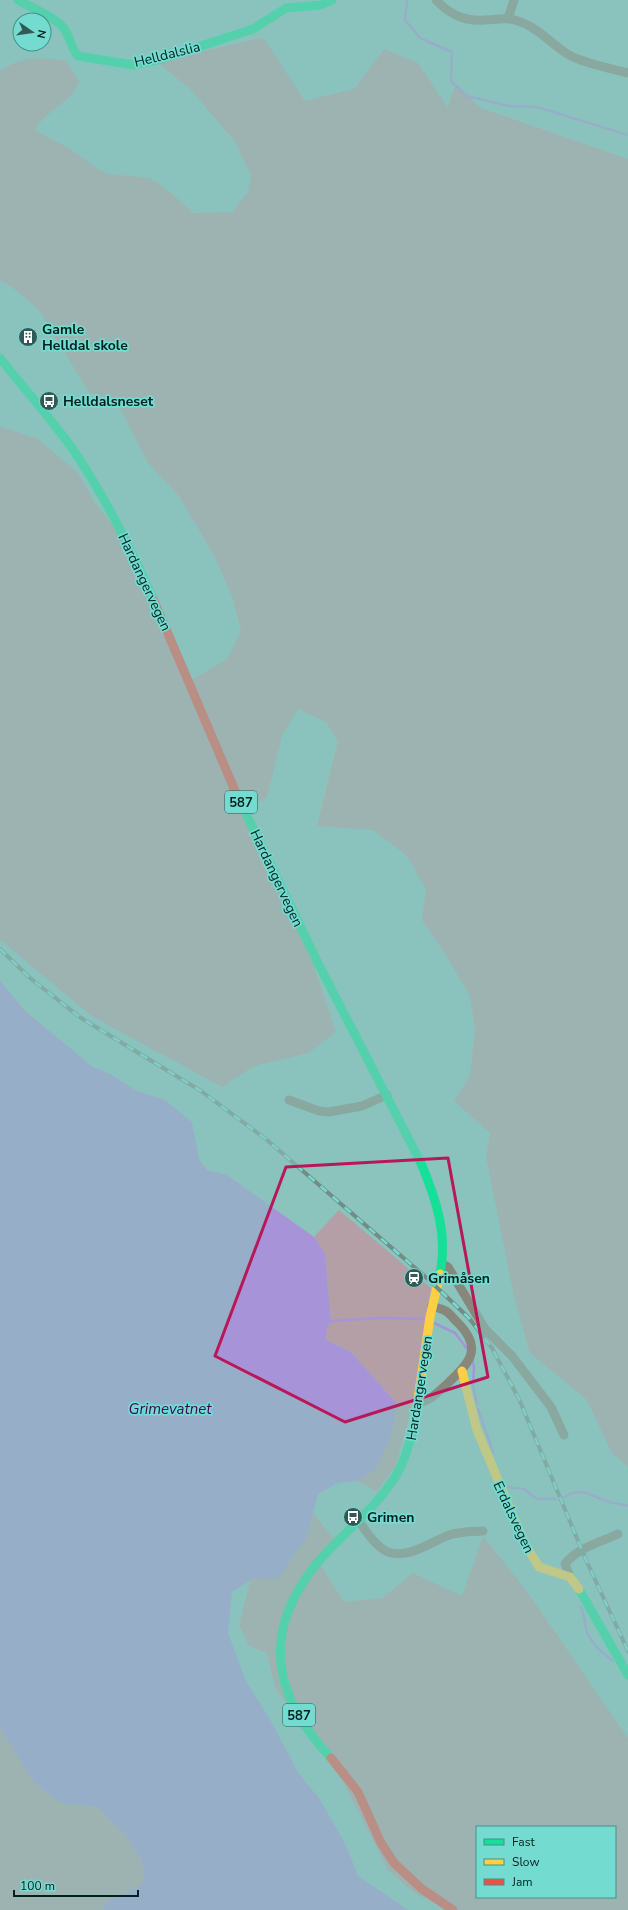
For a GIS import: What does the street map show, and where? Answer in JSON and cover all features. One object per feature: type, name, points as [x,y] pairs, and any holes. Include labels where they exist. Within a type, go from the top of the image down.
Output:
[{"type":"main road","name":"Helldalslia","points":[[18,0],[61,25],[73,50],[78,56],[133,65],[161,59],[253,29],[286,8],[321,5],[332,0]]},
{"type":"main road","name":"Hardangervegen","points":[[0,358],[82,463],[131,548],[164,620],[195,700],[296,920],[421,1163],[436,1203],[443,1246],[442,1264],[428,1328],[412,1438],[402,1464],[386,1489],[314,1567],[296,1593],[289,1606],[280,1640],[281,1667],[284,1681],[297,1712],[309,1733],[354,1785],[363,1799],[378,1838],[388,1856],[413,1881],[453,1910]]},
{"type":"main road","name":"Erdalsvegen","points":[[462,1371],[477,1430],[524,1542],[539,1566],[570,1577]]},
{"type":"main road","points":[[570,1577],[581,1592],[597,1623],[628,1675]]},
{"type":"street","points":[[436,0],[452,14],[462,18],[473,20],[508,18],[529,25],[570,55],[628,73]]},
{"type":"street","points":[[508,18],[514,0]]},
{"type":"street","points":[[289,1100],[319,1111],[329,1112],[362,1106],[387,1095]]},
{"type":"street","points":[[442,1264],[448,1266],[486,1329],[512,1356],[551,1407],[564,1435]]},
{"type":"street","points":[[418,1402],[424,1402],[436,1394],[462,1371],[469,1359],[472,1343],[468,1333],[449,1311],[432,1306]]},
{"type":"street","points":[[358,1520],[369,1535],[382,1548],[396,1554],[419,1549],[453,1534],[483,1531]]},
{"type":"street","points":[[570,1577],[565,1564],[569,1559],[582,1550],[618,1534]]},
{"type":"highlighted area","points":[[448,1158],[488,1377],[345,1422],[215,1356],[286,1167]]},
{"type":"shaded area","points":[[260,38],[265,40],[305,101],[354,89],[384,49],[418,63],[448,108],[455,84],[481,108],[628,159],[628,1467],[612,1453],[586,1399],[530,1353],[514,1297],[486,1157],[490,1133],[454,1101],[470,1076],[475,1029],[470,996],[445,954],[422,920],[426,889],[406,855],[373,830],[317,826],[338,741],[326,722],[298,709],[282,736],[267,797],[244,811],[314,966],[336,1032],[309,1053],[254,1066],[222,1087],[93,1017],[0,940],[0,426],[38,439],[78,473],[93,500],[122,537],[190,681],[227,659],[241,631],[233,599],[215,557],[179,496],[148,463],[116,400],[89,393],[39,310],[13,288],[0,280],[0,71],[16,62],[32,58],[66,61],[79,81],[76,88],[71,95],[40,123],[35,130],[70,149],[108,174],[150,178],[170,192],[193,213],[232,212],[248,192],[251,176],[236,143],[191,90],[160,64],[173,58]]},
{"type":"shaded area","points":[[339,1210],[431,1288],[414,1399],[396,1466],[377,1492],[357,1481],[376,1469],[392,1434],[397,1404],[351,1352],[326,1340],[327,1328],[331,1321],[325,1254],[314,1237]]},
{"type":"shaded area","points":[[313,1513],[339,1545],[320,1564],[344,1602],[382,1598],[413,1573],[462,1596],[483,1536],[526,1590],[628,1738],[628,1910],[448,1910],[414,1893],[388,1870],[342,1780],[275,1688],[267,1653],[249,1646],[239,1625],[250,1581],[306,1539]]},
{"type":"shaded area","points":[[0,1728],[34,1782],[59,1802],[97,1807],[125,1834],[141,1859],[145,1878],[139,1887],[106,1901],[103,1910],[0,1910]]},
{"type":"water","name":"Grimevatnet","points":[[0,980],[24,1010],[93,1067],[110,1074],[135,1090],[165,1100],[192,1122],[199,1159],[207,1170],[227,1175],[314,1237],[325,1254],[331,1321],[327,1328],[326,1340],[351,1352],[397,1404],[392,1434],[376,1469],[357,1481],[338,1483],[318,1494],[306,1539],[277,1579],[254,1578],[232,1592],[228,1633],[246,1681],[272,1723],[299,1774],[319,1798],[346,1845],[358,1876],[408,1910],[103,1910],[106,1901],[139,1887],[145,1878],[141,1859],[125,1834],[97,1807],[59,1802],[34,1782],[0,1728]]},
{"type":"waterway","points":[[407,0],[405,20],[420,38],[452,52],[451,81],[467,96],[509,106],[537,107],[628,135]]},
{"type":"waterway","points":[[331,1321],[380,1318],[424,1319]]},
{"type":"waterway","points":[[434,1323],[455,1333],[468,1350]]},
{"type":"waterway","points":[[472,1358],[474,1367],[473,1386],[477,1404]]},
{"type":"waterway","points":[[478,1409],[493,1452]]},
{"type":"waterway","points":[[505,1487],[524,1489],[537,1499],[555,1499]]},
{"type":"waterway","points":[[564,1497],[577,1492],[582,1492],[609,1502],[628,1506]]},
{"type":"waterway","points":[[581,1607],[589,1637],[598,1648],[613,1661]]},
{"type":"railway","points":[[0,949],[30,978],[81,1018],[201,1091],[267,1140],[429,1280],[469,1318],[492,1348],[519,1399],[586,1560],[628,1651]]},
{"type":"traffic: fast","points":[[18,0],[58,22],[65,29],[73,49],[78,56],[133,65],[161,59],[253,29],[286,8],[321,5],[332,0]]},
{"type":"traffic: fast","points":[[0,358],[56,427],[86,469],[117,524],[154,601]]},
{"type":"traffic: fast","points":[[236,793],[318,963],[421,1163],[436,1203],[439,1217],[443,1245],[440,1274]]},
{"type":"traffic: fast","points":[[331,1758],[311,1734],[296,1710],[286,1686],[281,1661],[281,1637],[288,1612],[300,1587],[319,1561],[376,1502],[397,1474],[408,1447],[414,1426]]},
{"type":"traffic: fast","points":[[579,1589],[628,1675]]},
{"type":"traffic: slow","points":[[414,1426],[430,1317],[440,1274]]},
{"type":"traffic: slow","points":[[462,1371],[477,1430],[524,1542],[539,1567],[570,1577],[579,1589]]},
{"type":"traffic: jam","points":[[154,601],[236,793]]},
{"type":"traffic: jam","points":[[331,1758],[358,1792],[381,1843],[394,1863],[422,1889],[453,1910]]},
{"type":"place","name":"Gamle Helldal skole","points":[[28,337]]},
{"type":"place","name":"Helldalsneset","points":[[49,401]]},
{"type":"place","name":"Grimåsen","points":[[414,1278]]},
{"type":"place","name":"Grimen","points":[[353,1517]]}]
